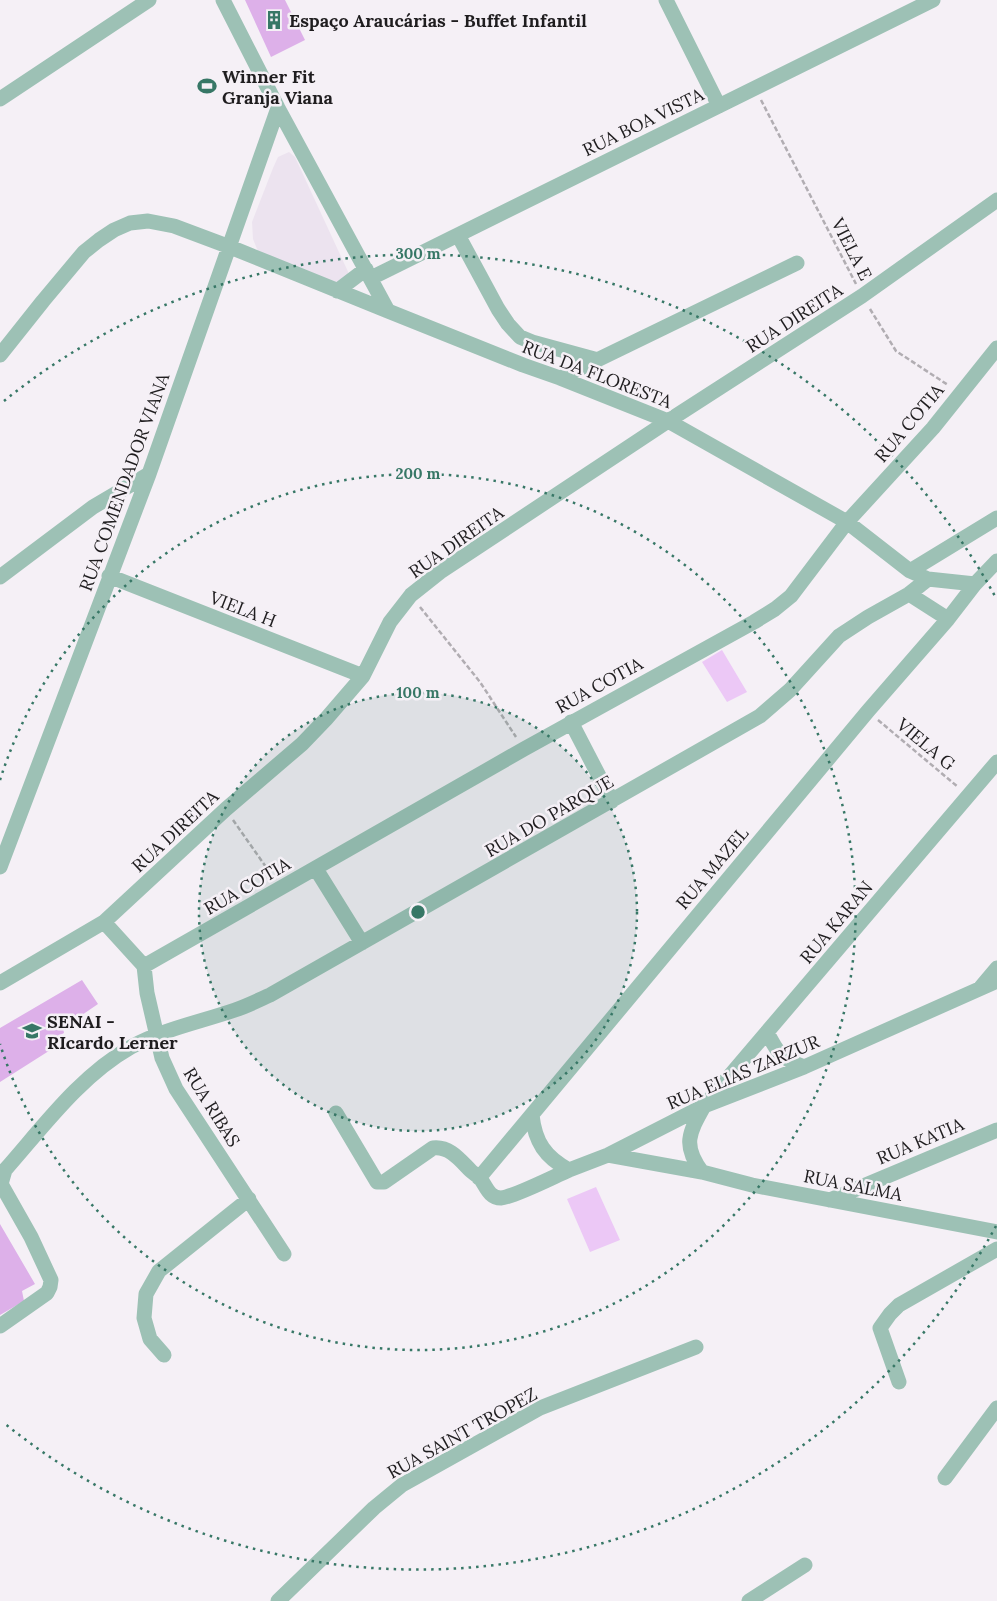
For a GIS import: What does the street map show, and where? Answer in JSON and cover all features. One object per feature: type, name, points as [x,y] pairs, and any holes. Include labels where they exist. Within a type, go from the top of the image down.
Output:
[{"type":"street","points":[[0,99],[149,0]]},
{"type":"street","points":[[223,0],[278,108],[388,311]]},
{"type":"street","points":[[666,0],[719,106]]},
{"type":"street","name":"RUA BOA VISTA","points":[[338,291],[368,273],[458,235],[932,0]]},
{"type":"street","name":"RUA COMENDADOR VIANA","points":[[0,867],[149,474],[278,108]]},
{"type":"street","name":"RUA DIREITA","points":[[0,983],[104,922],[226,810],[302,744],[363,676],[390,622],[412,595],[440,572],[668,421],[862,296],[997,200]]},
{"type":"street","name":"RUA DA FLORESTA","points":[[0,355],[84,252],[99,240],[114,230],[130,223],[148,221],[174,226],[668,421],[847,522],[910,571],[928,579],[975,584]]},
{"type":"street","points":[[458,235],[498,309],[520,337],[598,360]]},
{"type":"street","points":[[560,378],[797,262]]},
{"type":"street","name":"RUA COTIA","points":[[144,966],[571,722],[776,609],[791,596],[847,522],[933,428],[959,393],[997,348]]},
{"type":"street","points":[[0,577],[93,507],[149,474]]},
{"type":"street","points":[[910,571],[997,518]]},
{"type":"street","name":"RUA MAZEL","points":[[479,1178],[868,711],[948,619],[975,584],[997,561]]},
{"type":"street","name":"VIELA H","points":[[109,576],[363,676]]},
{"type":"street","name":"RUA DO PARQUE","points":[[0,1326],[46,1293],[50,1287],[51,1280],[31,1237],[1,1184],[4,1170],[84,1083],[114,1058],[131,1047],[157,1035],[177,1027],[238,1010],[270,995],[760,716],[790,690],[839,636],[909,594],[928,579]]},
{"type":"street","points":[[909,594],[948,619]]},
{"type":"street","points":[[571,722],[612,801]]},
{"type":"street","name":"RUA KARAN","points":[[704,1106],[997,762]]},
{"type":"street","points":[[316,869],[362,943]]},
{"type":"street","points":[[104,922],[144,966]]},
{"type":"street","name":"RUA RIBAS","points":[[144,966],[146,993],[162,1058],[176,1088],[284,1254]]},
{"type":"street","points":[[980,988],[997,968]]},
{"type":"street","name":"RUA ELIAS ZARZUR","points":[[479,1178],[491,1194],[500,1198],[512,1195],[608,1155],[704,1106],[804,1067],[997,982]]},
{"type":"street","points":[[767,1032],[776,1050],[781,1055],[789,1061],[804,1067]]},
{"type":"street","points":[[702,1172],[693,1160],[689,1148],[689,1136],[704,1106]]},
{"type":"street","points":[[336,1113],[377,1182],[384,1182],[433,1148],[441,1147],[453,1153],[479,1178]]},
{"type":"street","points":[[532,1115],[536,1134],[545,1152],[556,1163],[569,1170]]},
{"type":"street","name":"RUA KATIA","points":[[830,1200],[997,1130]]},
{"type":"street","name":"RUA SALMA","points":[[608,1155],[702,1172],[752,1185],[997,1232]]},
{"type":"street","points":[[164,1356],[150,1340],[144,1318],[146,1294],[159,1271],[249,1199]]},
{"type":"street","points":[[899,1382],[880,1328],[890,1314],[898,1305],[997,1249]]},
{"type":"street","name":"RUA SAINT TROPEZ","points":[[278,1601],[374,1508],[402,1485],[540,1408],[696,1348]]},
{"type":"street","points":[[945,1478],[997,1408]]},
{"type":"street","points":[[749,1601],[805,1565]]},
{"type":"path","name":"VIELA E","points":[[755,88],[862,296],[896,350],[959,393]]},
{"type":"path","points":[[412,595],[480,682],[524,749]]},
{"type":"path","name":"VIELA G","points":[[868,711],[968,796]]},
{"type":"path","points":[[226,810],[281,888]]},
{"type":"shaded area","points":[[289,152],[295,157],[350,276],[338,285],[259,254],[253,239],[252,222],[273,168],[278,157]]},
{"type":"shaded area","points":[[722,650],[747,692],[727,702],[702,662]]},
{"type":"shaded area","points":[[596,1187],[620,1240],[590,1252],[567,1199]]},
{"type":"building","name":"Espaço Araucárias - Buffet Infantil","points":[[245,0],[285,0],[305,40],[271,57]]},
{"type":"building","name":"SENAI - RIcardo Lerner","points":[[82,980],[98,1004],[63,1028],[64,1033],[50,1040],[52,1049],[0,1082],[0,1028]]},
{"type":"building","points":[[0,1224],[35,1284],[22,1291],[24,1301],[0,1315]]},
{"type":"place","name":"Espaço Araucárias - Buffet Infantil","points":[[274,20]]},
{"type":"place","name":"Winner Fit Granja Viana","points":[[207,86]]},
{"type":"place","name":"SENAI - RIcardo Lerner","points":[[32,1031]]}]
